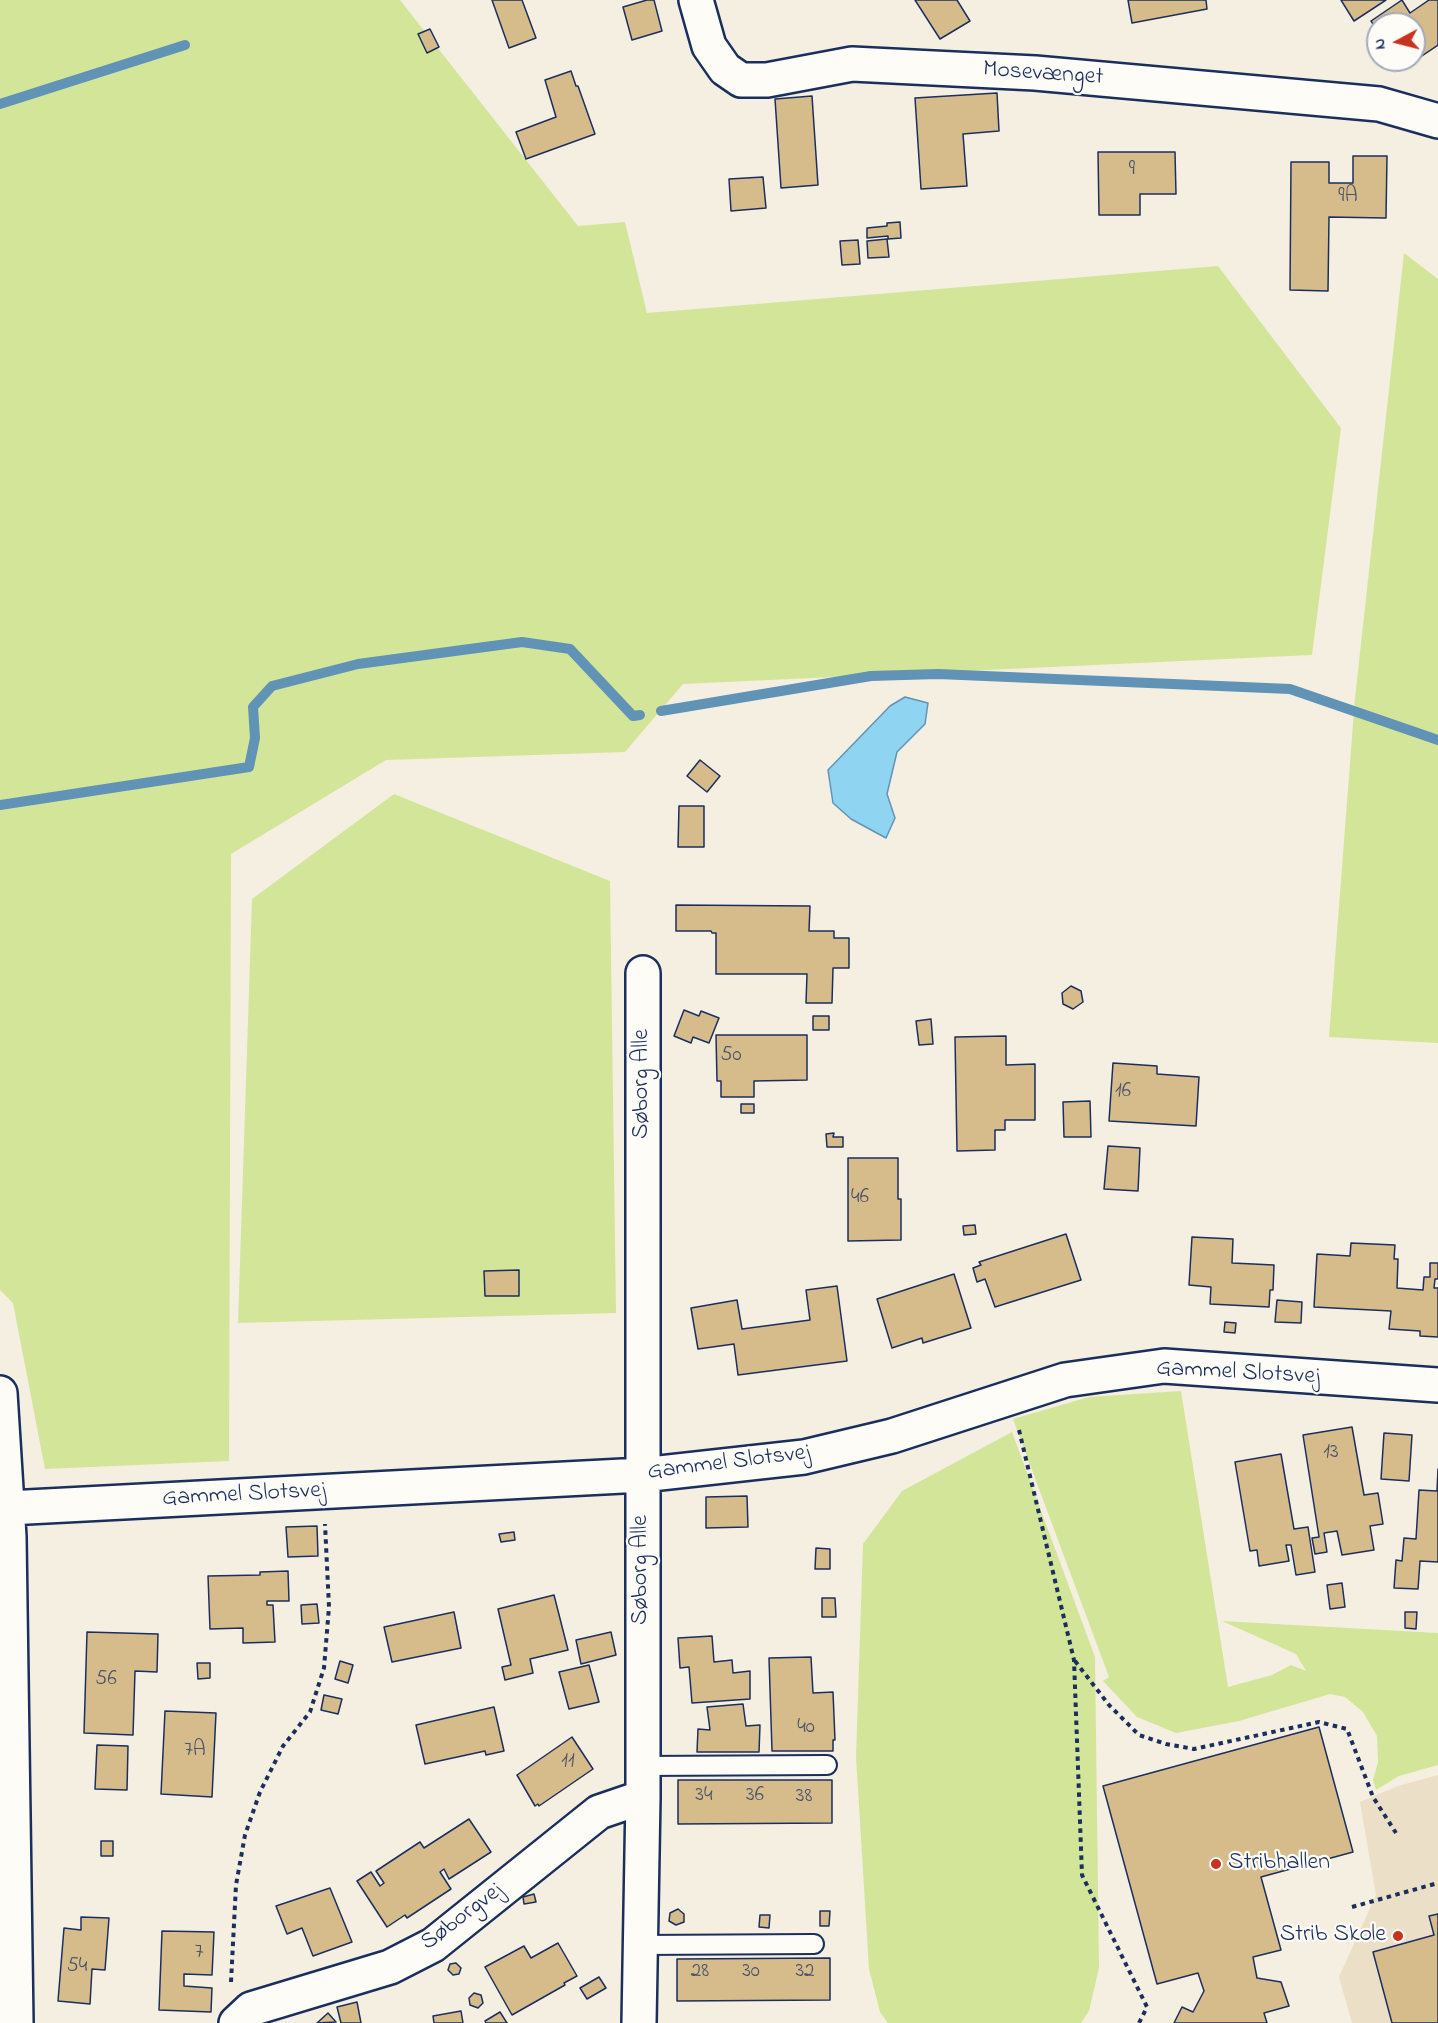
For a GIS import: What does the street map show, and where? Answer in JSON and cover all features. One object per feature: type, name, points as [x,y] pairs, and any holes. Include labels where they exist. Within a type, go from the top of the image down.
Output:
[{"type":"street","name":"Mosevænget","points":[[696,0],[709,46],[726,69],[741,80],[767,80],[852,64],[1035,73],[1379,104],[1438,121]]},
{"type":"street","name":"Søborg Alle","points":[[639,2023],[643,1781],[643,973]]},
{"type":"street","name":"Gammel Slotsvej","points":[[9,1508],[642,1475],[804,1457],[892,1436],[1065,1380],[1164,1366],[1438,1385]]},
{"type":"street","points":[[0,1393],[9,1508],[16,2023]]},
{"type":"street","name":"Søborgvej","points":[[236,2022],[251,2009],[390,1967],[433,1945],[599,1812],[643,1781]]},
{"type":"lane","points":[[643,1781],[828,1765]]},
{"type":"lane","points":[[640,1945],[814,1944]]},
{"type":"path","points":[[1010,1398],[1033,1482],[1074,1660],[1082,1875],[1147,2007],[1139,2023]]},
{"type":"path","points":[[236,2022],[231,1991],[236,1885],[245,1835],[260,1792],[283,1746],[310,1712],[324,1668],[328,1607],[324,1492]]},
{"type":"path","points":[[1074,1660],[1109,1705],[1139,1736],[1166,1744],[1194,1749],[1319,1722],[1347,1729],[1373,1797],[1396,1833]]},
{"type":"path","points":[[1352,1907],[1438,1883]]},
{"type":"shaded area","name":"Strib Skole","points":[[1438,1775],[1438,2023],[1352,2023],[1339,1977],[1376,1895],[1360,1802],[1398,1786]]},
{"type":"green space","points":[[0,0],[400,0],[578,226],[625,222],[647,313],[1218,266],[1341,428],[1312,655],[683,684],[625,752],[386,760],[231,854],[229,1461],[45,1469],[13,1303],[0,1290]]},
{"type":"green space","points":[[1404,253],[1438,279],[1438,1043],[1329,1037],[1355,698]]},
{"type":"green space","points":[[394,794],[610,881],[616,1313],[238,1323],[252,899]]},
{"type":"green space","points":[[1181,1391],[1228,1687],[1272,1675],[1291,1665],[1306,1671],[1296,1654],[1222,1621],[1438,1633],[1438,1765],[1399,1776],[1376,1790],[1373,1780],[1378,1762],[1377,1736],[1363,1712],[1345,1697],[1330,1694],[1239,1721],[1176,1733],[1137,1717],[1103,1681],[1109,1677],[1013,1419],[1089,1397]]},
{"type":"green space","points":[[1012,1432],[1095,1657],[1099,1968],[1089,2011],[1081,2023],[888,2023],[880,2012],[869,1969],[856,1757],[863,1544],[902,1491]]},
{"type":"water","points":[[905,697],[928,703],[925,724],[897,752],[887,794],[895,818],[886,838],[851,819],[833,803],[828,770],[890,706]]},
{"type":"building","points":[[492,0],[522,0],[536,38],[509,48]]},
{"type":"building","points":[[654,0],[662,31],[632,40],[623,7]]},
{"type":"building","points":[[915,0],[957,0],[970,21],[940,39]]},
{"type":"building","points":[[1128,0],[1206,0],[1207,9],[1132,23]]},
{"type":"building","points":[[1341,0],[1386,0],[1366,12],[1354,21]]},
{"type":"building","points":[[1402,0],[1409,12],[1384,12]]},
{"type":"building","points":[[1429,0],[1438,0],[1438,45],[1426,53],[1426,12],[1411,12]]},
{"type":"building","points":[[430,29],[439,47],[427,53],[418,34]]},
{"type":"building","points":[[571,71],[595,134],[526,159],[516,132],[556,117],[545,80]]},
{"type":"building","points":[[997,93],[999,131],[963,134],[967,186],[921,189],[915,98]]},
{"type":"building","points":[[812,96],[818,185],[781,188],[775,99]]},
{"type":"building","points":[[1098,152],[1175,152],[1176,194],[1140,194],[1140,215],[1099,215]]},
{"type":"building","points":[[1353,156],[1387,156],[1386,218],[1329,217],[1328,291],[1290,290],[1291,162],[1329,162],[1329,183],[1353,183]]},
{"type":"building","points":[[763,177],[766,208],[731,211],[729,179]]},
{"type":"building","points":[[900,222],[901,238],[888,239],[888,236],[867,238],[867,228]]},
{"type":"building","points":[[887,239],[889,257],[868,258],[867,241]]},
{"type":"building","points":[[858,240],[860,264],[842,265],[840,241]]},
{"type":"building","points":[[700,760],[720,776],[707,792],[687,776]]},
{"type":"building","points":[[679,806],[704,806],[704,847],[678,847]]},
{"type":"building","points":[[676,905],[810,906],[809,931],[834,931],[834,938],[849,938],[849,968],[833,968],[832,1003],[806,1003],[807,974],[716,974],[716,933],[676,931]]},
{"type":"building","points":[[1071,986],[1081,991],[1083,1002],[1073,1009],[1063,1004],[1062,993]]},
{"type":"building","points":[[684,1010],[699,1016],[701,1011],[719,1018],[709,1043],[693,1037],[691,1043],[674,1036]]},
{"type":"building","points":[[813,1016],[829,1016],[829,1030],[813,1030]]},
{"type":"building","points":[[931,1019],[933,1044],[919,1045],[916,1021]]},
{"type":"building","points":[[716,1035],[807,1035],[807,1080],[754,1081],[754,1097],[721,1097],[721,1081],[717,1081]]},
{"type":"building","points":[[1006,1036],[1006,1065],[1035,1064],[1035,1120],[1005,1120],[1005,1130],[995,1130],[995,1150],[957,1151],[955,1037]]},
{"type":"building","points":[[1113,1063],[1157,1066],[1157,1074],[1199,1077],[1196,1126],[1109,1121]]},
{"type":"building","points":[[1090,1101],[1091,1137],[1064,1137],[1063,1102]]},
{"type":"building","points":[[741,1104],[754,1104],[754,1113],[741,1113]]},
{"type":"building","points":[[834,1133],[833,1137],[843,1137],[843,1147],[827,1147],[826,1134]]},
{"type":"building","points":[[1108,1146],[1140,1148],[1138,1191],[1104,1189]]},
{"type":"building","points":[[848,1158],[898,1158],[901,1240],[848,1241]]},
{"type":"building","points":[[975,1225],[976,1234],[964,1235],[963,1226]]},
{"type":"building","points":[[1066,1234],[1081,1280],[995,1307],[985,1279],[977,1282],[973,1268],[981,1265],[979,1262]]},
{"type":"building","points":[[1192,1237],[1233,1239],[1232,1263],[1274,1265],[1273,1290],[1270,1290],[1269,1307],[1210,1304],[1211,1287],[1189,1285]]},
{"type":"building","points":[[1351,1243],[1395,1245],[1394,1259],[1398,1259],[1397,1288],[1423,1290],[1424,1277],[1430,1277],[1430,1263],[1438,1263],[1438,1279],[1435,1279],[1434,1288],[1438,1288],[1438,1337],[1420,1336],[1420,1331],[1389,1329],[1391,1311],[1314,1307],[1317,1254],[1350,1256]]},
{"type":"building","points":[[519,1270],[519,1296],[485,1296],[484,1271]]},
{"type":"building","points":[[954,1274],[971,1328],[923,1343],[922,1338],[892,1348],[877,1299]]},
{"type":"building","points":[[837,1286],[847,1361],[738,1375],[734,1344],[698,1349],[691,1308],[737,1300],[742,1329],[810,1320],[806,1290]]},
{"type":"building","points":[[1277,1300],[1302,1302],[1301,1323],[1275,1322]]},
{"type":"building","points":[[1225,1322],[1236,1323],[1235,1333],[1224,1332]]},
{"type":"building","points":[[1352,1427],[1364,1495],[1378,1493],[1383,1524],[1370,1526],[1374,1550],[1342,1555],[1337,1531],[1324,1533],[1327,1552],[1315,1554],[1312,1538],[1319,1537],[1303,1435]]},
{"type":"building","points":[[1384,1433],[1412,1435],[1409,1481],[1381,1479]]},
{"type":"building","points":[[1281,1454],[1294,1529],[1308,1527],[1315,1572],[1296,1575],[1291,1545],[1286,1545],[1289,1561],[1259,1566],[1257,1550],[1250,1551],[1235,1462]]},
{"type":"building","points":[[1438,1469],[1438,1562],[1420,1561],[1418,1589],[1394,1588],[1396,1560],[1402,1561],[1404,1538],[1416,1539],[1419,1490],[1437,1491]]},
{"type":"building","points":[[747,1496],[748,1527],[706,1528],[706,1497]]},
{"type":"building","points":[[317,1526],[318,1556],[288,1557],[286,1527]]},
{"type":"building","points":[[514,1532],[515,1540],[501,1542],[499,1534]]},
{"type":"building","points":[[816,1548],[830,1549],[830,1569],[815,1569]]},
{"type":"building","points":[[288,1571],[289,1601],[267,1601],[267,1605],[273,1605],[275,1642],[243,1643],[243,1628],[210,1629],[208,1576],[260,1575],[260,1572]]},
{"type":"building","points":[[1342,1583],[1345,1607],[1330,1609],[1327,1585]]},
{"type":"building","points":[[554,1595],[568,1650],[530,1659],[533,1673],[505,1680],[502,1667],[511,1665],[498,1609]]},
{"type":"building","points":[[822,1598],[835,1598],[836,1617],[822,1617]]},
{"type":"building","points":[[317,1604],[319,1623],[302,1624],[301,1605]]},
{"type":"building","points":[[454,1612],[461,1648],[392,1662],[384,1627]]},
{"type":"building","points":[[1405,1612],[1417,1612],[1416,1629],[1405,1628]]},
{"type":"building","points":[[87,1632],[158,1634],[157,1672],[135,1671],[133,1735],[84,1733]]},
{"type":"building","points":[[611,1632],[616,1655],[581,1664],[576,1640]]},
{"type":"building","points":[[712,1636],[714,1662],[732,1660],[733,1673],[750,1671],[750,1699],[692,1703],[689,1667],[680,1668],[678,1638]]},
{"type":"building","points":[[811,1657],[813,1693],[833,1692],[835,1740],[833,1740],[833,1751],[772,1751],[769,1658]]},
{"type":"building","points":[[340,1661],[353,1665],[348,1683],[335,1679]]},
{"type":"building","points":[[197,1663],[210,1663],[210,1678],[198,1679]]},
{"type":"building","points":[[589,1665],[599,1702],[569,1709],[559,1672]]},
{"type":"building","points":[[324,1695],[342,1699],[338,1714],[321,1710]]},
{"type":"building","points":[[743,1704],[746,1726],[760,1725],[759,1752],[697,1752],[698,1729],[710,1730],[707,1707]]},
{"type":"building","points":[[494,1707],[504,1751],[486,1755],[485,1751],[425,1764],[416,1725]]},
{"type":"building","points":[[165,1711],[216,1713],[212,1797],[161,1794]]},
{"type":"building","name":"Stribhallen","points":[[1319,1727],[1353,1852],[1261,1877],[1281,1950],[1253,1957],[1257,1978],[1281,1982],[1289,2006],[1264,2013],[1267,2023],[1174,2023],[1182,2007],[1193,2012],[1204,1991],[1198,1973],[1157,1984],[1103,1786]]},
{"type":"building","points":[[572,1737],[593,1769],[539,1806],[538,1804],[535,1806],[517,1775]]},
{"type":"building","points":[[97,1745],[128,1746],[127,1790],[95,1789]]},
{"type":"building","points":[[678,1780],[832,1780],[832,1823],[678,1824]]},
{"type":"building","points":[[469,1819],[491,1852],[449,1879],[444,1869],[440,1872],[451,1889],[407,1918],[405,1915],[387,1927],[357,1881],[371,1872],[380,1886],[384,1883],[376,1871],[420,1842],[424,1848]]},
{"type":"building","points":[[101,1841],[113,1841],[113,1856],[101,1856]]},
{"type":"building","points":[[330,1888],[352,1942],[313,1956],[302,1928],[287,1934],[276,1906]]},
{"type":"building","points":[[534,1894],[536,1902],[524,1904],[523,1897]]},
{"type":"building","points":[[678,1909],[684,1914],[684,1922],[676,1925],[669,1921],[670,1913]]},
{"type":"building","points":[[820,1911],[830,1911],[829,1926],[820,1926]]},
{"type":"building","points":[[1438,1914],[1438,2023],[1392,2023],[1373,1952],[1434,1935],[1429,1916]]},
{"type":"building","points":[[760,1915],[770,1915],[769,1928],[759,1927]]},
{"type":"building","points":[[81,1917],[109,1918],[105,1970],[92,1969],[90,2004],[58,2001],[64,1928],[81,1930]]},
{"type":"building","points":[[162,1931],[214,1932],[212,1975],[184,1974],[184,1986],[212,1988],[211,2012],[159,2010]]},
{"type":"building","points":[[558,1943],[577,1976],[512,2015],[485,1967],[524,1946],[531,1958]]},
{"type":"building","points":[[830,1958],[830,2000],[677,2001],[677,1959]]},
{"type":"building","points":[[456,1963],[461,1968],[459,1974],[453,1975],[448,1970],[450,1964]]},
{"type":"building","points":[[599,1977],[606,1988],[587,1999],[580,1988]]},
{"type":"building","points":[[474,1993],[481,1995],[483,2003],[478,2008],[470,2005],[469,1998]]},
{"type":"building","points":[[357,2002],[361,2023],[341,2023],[337,2007]]},
{"type":"building","points":[[461,2011],[463,2023],[434,2023],[433,2016]]},
{"type":"building","points":[[500,2012],[507,2023],[486,2023],[485,2021]]},
{"type":"building","points":[[328,2013],[336,2022],[317,2023]]},
{"type":"waterway","points":[[0,104],[185,45]]},
{"type":"waterway","points":[[0,805],[249,767],[255,738],[253,707],[272,686],[358,664],[522,642],[570,649],[633,716],[640,715]]},
{"type":"waterway","points":[[661,711],[871,676],[938,674],[1290,689],[1438,740]]},
{"type":"place","name":"Stribhallen","points":[[1216,1864]]},
{"type":"place","name":"Strib Skole","points":[[1398,1936]]}]
